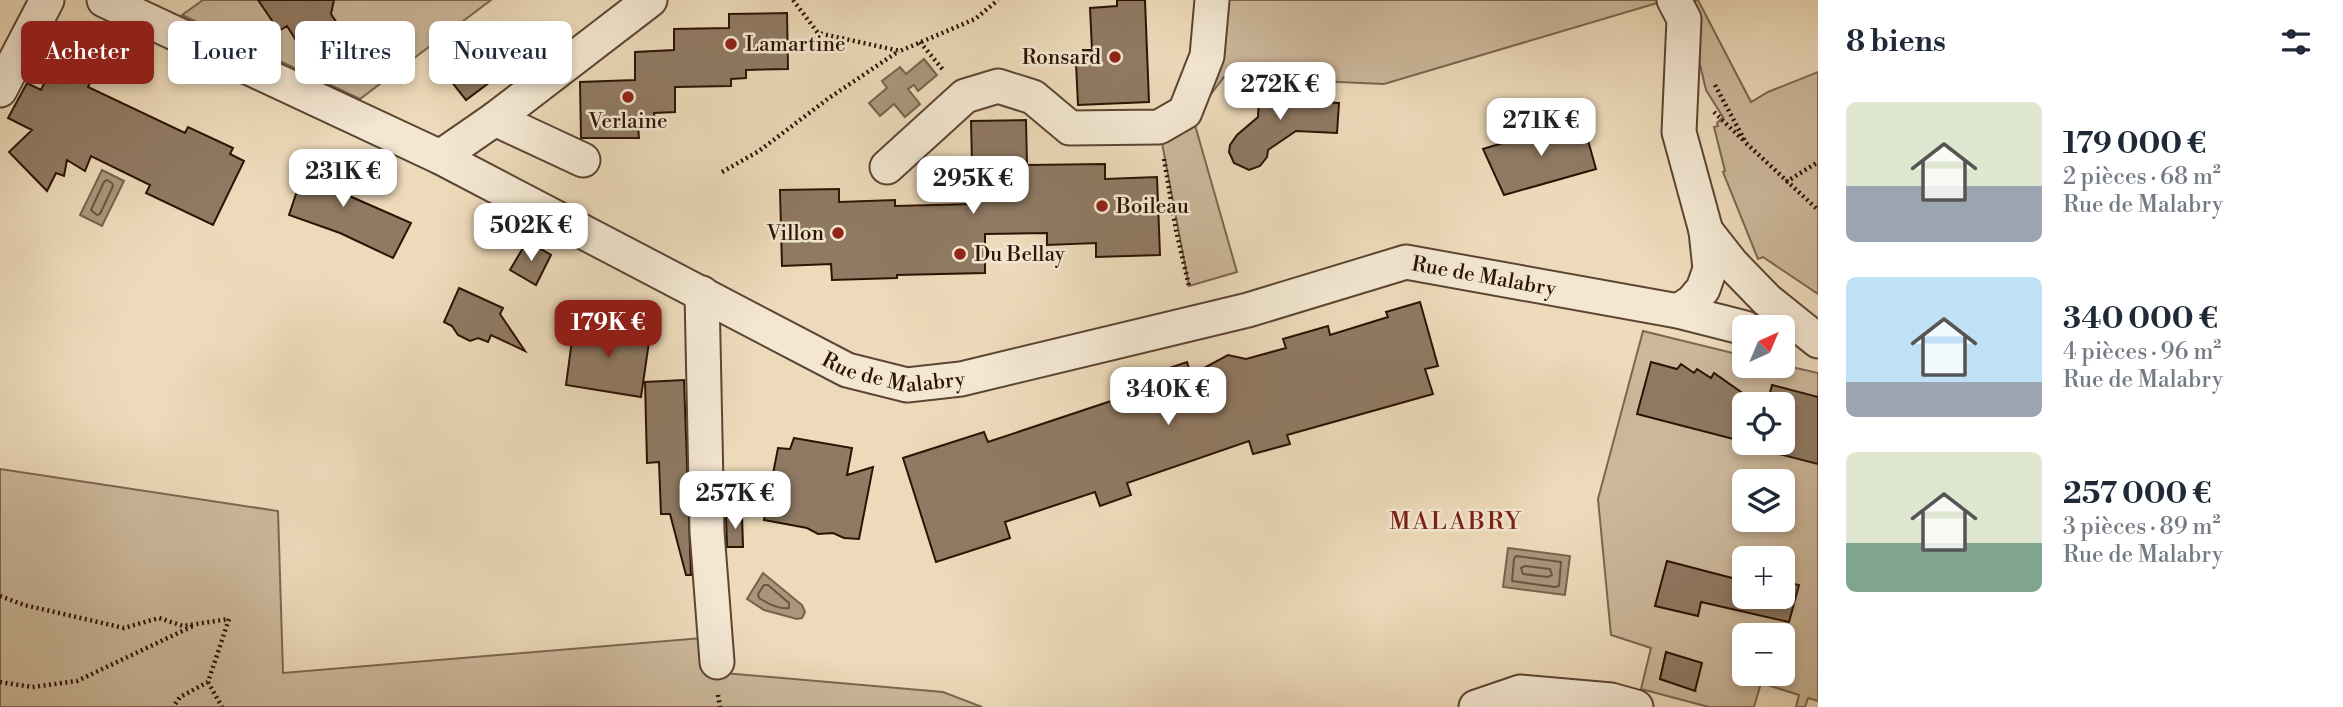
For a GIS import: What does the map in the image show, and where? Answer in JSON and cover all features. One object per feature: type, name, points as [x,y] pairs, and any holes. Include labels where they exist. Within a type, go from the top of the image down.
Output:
[{"type":"street","points":[[0,90],[47,0]]},
{"type":"street","name":"Rue de Malabry","points":[[104,0],[440,157],[847,370],[907,385],[961,379],[1248,310],[1406,262],[1678,311],[1732,325]]},
{"type":"street","points":[[440,157],[495,119],[650,0]]},
{"type":"street","points":[[887,167],[965,96],[998,86],[1033,96],[1070,128],[1159,127],[1185,112],[1206,56],[1212,0]]},
{"type":"street","points":[[1674,0],[1684,19],[1679,132],[1706,231],[1710,269],[1708,279],[1692,302],[1678,311]]},
{"type":"street","points":[[495,119],[583,160]]},
{"type":"street","points":[[1706,231],[1766,300],[1818,344]]},
{"type":"street","points":[[702,293],[707,532],[717,662]]},
{"type":"street","points":[[1796,340],[1818,344]]},
{"type":"street","points":[[1476,707],[1520,692],[1611,700],[1636,707]]},
{"type":"path","points":[[793,0],[818,33],[818,49]]},
{"type":"path","points":[[722,172],[759,151],[900,51],[975,19],[998,0]]},
{"type":"path","points":[[818,33],[900,51]]},
{"type":"path","points":[[1711,78],[1746,144]]},
{"type":"path","points":[[1711,109],[1818,210]]},
{"type":"path","points":[[1159,127],[1176,230],[1189,286]]},
{"type":"path","points":[[1786,182],[1818,162]]},
{"type":"path","points":[[0,596],[24,605],[124,628],[159,618],[183,626],[229,619],[208,682],[180,697],[173,707]]},
{"type":"path","points":[[0,682],[32,687],[77,681],[200,623]]},
{"type":"path","points":[[208,682],[222,707]]},
{"type":"shaded area","points":[[203,0],[491,0],[463,21],[429,21],[429,47],[415,57],[415,21],[295,21],[295,68],[281,62],[281,21],[195,21],[182,15]]},
{"type":"shaded area","points":[[1212,0],[1664,1],[1384,84],[1224,77],[1193,118],[1237,272],[1189,286],[1159,127],[1185,112]]},
{"type":"shaded area","points":[[1696,0],[1751,102],[1768,92],[1818,72],[1818,294],[1763,257],[1758,259],[1723,172],[1725,171],[1714,127],[1718,126],[1717,123],[1723,117],[1706,90],[1689,18],[1690,9]]},
{"type":"shaded area","points":[[328,84],[380,84],[360,99]]},
{"type":"shaded area","points":[[1643,331],[1732,353],[1732,378],[1796,378],[1796,368],[1818,373],[1818,701],[1808,698],[1805,707],[1796,707],[1799,695],[1770,686],[1795,686],[1795,623],[1732,623],[1732,686],[1760,686],[1754,707],[1709,707],[1641,689],[1651,648],[1611,635],[1598,499]],"holes":[[[1666,653],[1695,690],[1660,679]]]},
{"type":"shaded area","points":[[0,469],[278,511],[283,673],[702,638],[724,673],[943,692],[982,707],[0,707]]},
{"type":"water","points":[[924,59],[937,75],[918,91],[914,85],[908,89],[920,104],[905,117],[894,104],[880,116],[869,103],[887,88],[882,81],[900,67],[906,74]]},
{"type":"water","points":[[102,170],[124,181],[102,226],[80,215]]},
{"type":"water","points":[[1508,548],[1570,556],[1565,595],[1503,587]]},
{"type":"water","points":[[763,573],[802,605],[805,612],[802,618],[764,610],[747,599]]},
{"type":"building","points":[[258,0],[334,0],[331,14],[336,21],[295,21],[295,39],[287,26],[281,30],[281,21],[272,21]]},
{"type":"building","name":"Ronsard","points":[[1117,0],[1145,0],[1149,102],[1078,105],[1076,63],[1084,63],[1083,50],[1092,50],[1090,8],[1117,6]]},
{"type":"building","points":[[787,13],[788,69],[746,70],[746,78],[731,79],[731,86],[675,87],[675,112],[654,113],[655,126],[638,126],[639,138],[581,138],[580,82],[635,80],[635,52],[674,50],[674,29],[729,28],[729,14]]},
{"type":"building","points":[[1260,79],[1300,81],[1299,101],[1339,103],[1337,133],[1296,131],[1268,150],[1267,157],[1260,166],[1249,170],[1234,163],[1229,152],[1230,145],[1237,135],[1258,117]]},
{"type":"building","points":[[26,84],[41,90],[44,84],[90,84],[88,87],[185,133],[188,127],[233,148],[230,154],[244,161],[213,225],[146,193],[150,185],[91,156],[85,171],[67,160],[64,176],[56,173],[47,191],[9,152],[32,130],[8,118]]},
{"type":"building","points":[[453,84],[487,84],[466,100]]},
{"type":"building","points":[[1582,119],[1596,169],[1504,195],[1483,149]]},
{"type":"building","points":[[1026,120],[1027,165],[1105,164],[1105,179],[1157,177],[1160,255],[1096,257],[1096,243],[1047,245],[1047,233],[985,234],[985,273],[832,280],[831,264],[782,266],[780,190],[839,189],[839,202],[895,200],[895,206],[973,204],[971,121]]},
{"type":"building","points":[[306,158],[328,158],[336,166],[338,191],[411,223],[393,258],[340,233],[289,215],[298,188],[295,181],[297,170]]},
{"type":"building","points":[[527,241],[551,255],[536,285],[510,270]]},
{"type":"building","points":[[459,288],[503,308],[500,314],[525,351],[491,335],[488,342],[478,338],[470,341],[458,335],[452,326],[444,322]]},
{"type":"building","points":[[1420,302],[1438,366],[1425,369],[1433,394],[1287,435],[1290,444],[1253,454],[1249,441],[1127,483],[1131,495],[1100,506],[1095,492],[1005,522],[1010,538],[936,562],[903,458],[984,432],[988,442],[1123,397],[1119,385],[1187,362],[1191,375],[1228,355],[1246,359],[1286,348],[1283,339],[1328,326],[1330,335],[1388,317],[1386,312]]},
{"type":"building","points":[[574,325],[650,335],[641,397],[566,385]]},
{"type":"building","points":[[1651,362],[1677,369],[1681,364],[1694,373],[1697,369],[1711,378],[1714,373],[1741,392],[1732,392],[1732,439],[1637,414]]},
{"type":"building","points":[[684,380],[691,575],[686,575],[670,514],[661,514],[659,462],[647,463],[645,382]]},
{"type":"building","points":[[1772,385],[1818,397],[1818,464],[1783,455],[1795,455],[1795,392],[1770,392]]},
{"type":"building","points":[[794,438],[852,448],[847,475],[873,467],[859,539],[844,538],[833,533],[818,534],[807,528],[764,520],[778,448],[790,449]]},
{"type":"building","points":[[742,515],[743,547],[727,547],[726,516]]},
{"type":"building","points":[[1667,561],[1732,578],[1732,609],[1793,609],[1789,622],[1701,602],[1698,616],[1655,606]]},
{"type":"building","points":[[1795,584],[1799,585],[1795,600]]},
{"type":"building","points":[[1666,652],[1702,663],[1695,691],[1660,679]]},
{"type":"place","name":"Lamartine","points":[[731,44]]},
{"type":"place","name":"Ronsard","points":[[1115,57]]},
{"type":"place","name":"Verlaine","points":[[628,97]]},
{"type":"place","name":"Boileau","points":[[1102,206]]},
{"type":"place","name":"Villon","points":[[838,233]]},
{"type":"place","name":"Du Bellay","points":[[960,254]]},
{"type":"district","name":"MALABRY","points":[[1456,521]]}]
